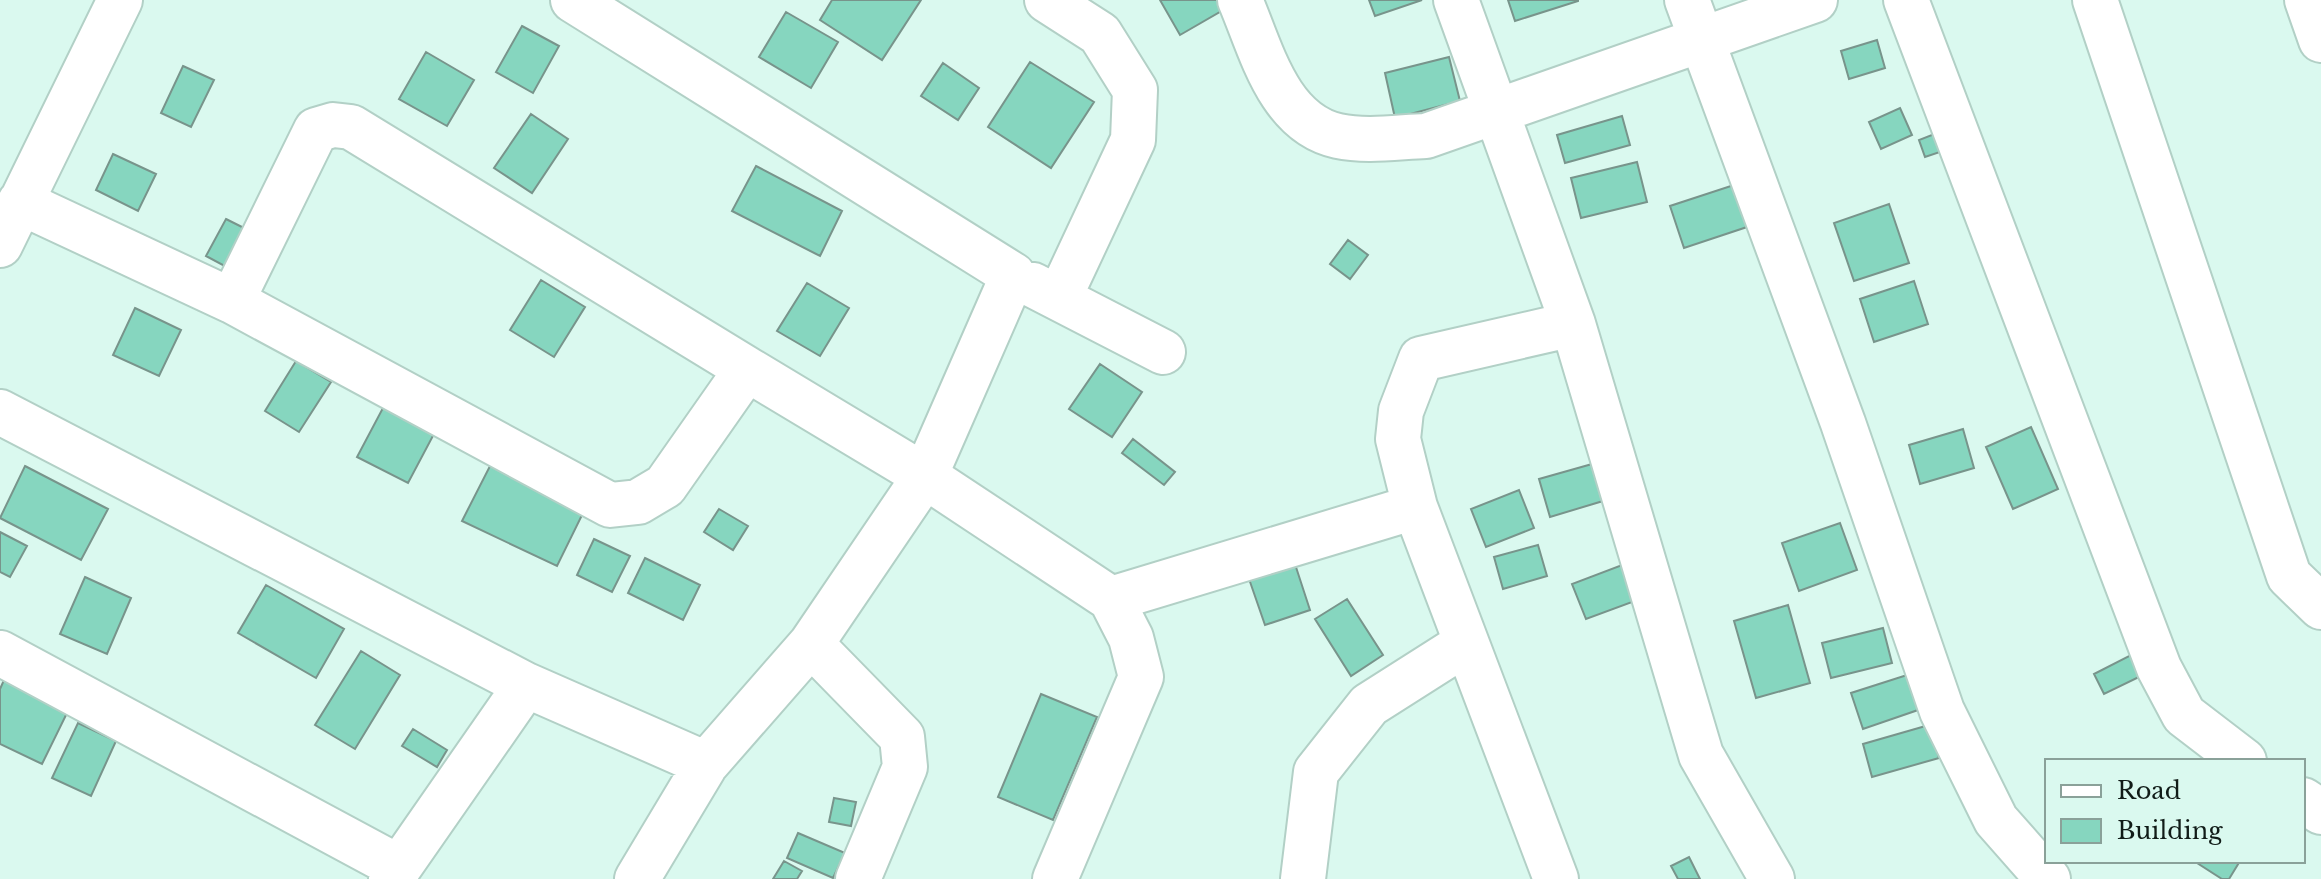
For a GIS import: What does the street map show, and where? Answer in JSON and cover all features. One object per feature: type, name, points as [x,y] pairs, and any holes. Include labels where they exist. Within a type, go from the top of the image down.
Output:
[{"type":"street","points":[[0,245],[120,0]]},
{"type":"street","points":[[573,0],[1013,275],[1163,352]]},
{"type":"street","points":[[1047,0],[1100,34],[1135,90],[1133,140],[1059,298]]},
{"type":"street","points":[[1240,0],[1279,89],[1295,111],[1318,129],[1359,138],[1426,136],[1498,110],[1694,20],[1815,0]]},
{"type":"street","points":[[1456,0],[1573,324],[1701,755],[1772,879]]},
{"type":"street","points":[[1906,0],[2159,668],[2184,715],[2241,759]]},
{"type":"street","points":[[2095,0],[2289,576],[2321,607]]},
{"type":"street","points":[[2307,0],[2321,40]]},
{"type":"street","points":[[1694,20],[1843,423],[1942,711],[1996,820],[2048,879]]},
{"type":"street","points":[[232,301],[316,130],[333,125],[351,127],[925,476],[1111,599],[1131,638],[1141,677],[1055,879]]},
{"type":"street","points":[[20,202],[232,301],[610,505],[638,502],[665,486],[747,369]]},
{"type":"street","points":[[637,879],[706,764],[811,644],[925,476],[1013,275]]},
{"type":"street","points":[[1556,879],[1415,507],[1398,439],[1401,411],[1421,359],[1573,324]]},
{"type":"street","points":[[0,412],[526,685],[706,764]]},
{"type":"street","points":[[1111,599],[1415,507]]},
{"type":"street","points":[[811,644],[902,737],[905,767],[898,790],[858,879]]},
{"type":"street","points":[[1303,879],[1316,772],[1369,705],[1465,644]]},
{"type":"street","points":[[0,653],[394,873],[526,685]]},
{"type":"building","points":[[832,0],[921,0],[882,60],[820,20]]},
{"type":"building","points":[[1160,0],[1227,0],[1230,6],[1180,35]]},
{"type":"building","points":[[1369,0],[1422,0],[1375,16]]},
{"type":"building","points":[[1508,0],[1578,0],[1578,1],[1515,21]]},
{"type":"building","points":[[786,12],[838,42],[811,88],[759,57]]},
{"type":"building","points":[[522,26],[559,46],[533,93],[496,72]]},
{"type":"building","points":[[1877,40],[1885,68],[1849,79],[1841,51]]},
{"type":"building","points":[[426,52],[474,80],[447,126],[399,99]]},
{"type":"building","points":[[1449,57],[1460,101],[1395,118],[1385,73]]},
{"type":"building","points":[[1030,62],[1094,102],[1051,168],[988,127]]},
{"type":"building","points":[[943,63],[979,88],[958,120],[921,96]]},
{"type":"building","points":[[183,66],[214,80],[191,127],[161,113]]},
{"type":"building","points":[[1900,108],[1912,135],[1881,149],[1869,122]]},
{"type":"building","points":[[531,114],[568,139],[532,193],[494,168]]},
{"type":"building","points":[[1622,116],[1630,145],[1565,163],[1557,135]]},
{"type":"building","points":[[1942,131],[1949,149],[1925,157],[1919,140]]},
{"type":"building","points":[[113,154],[156,174],[138,211],[96,190]]},
{"type":"building","points":[[1637,162],[1647,202],[1581,218],[1571,178]]},
{"type":"building","points":[[756,166],[842,211],[820,256],[732,211]]},
{"type":"building","points":[[1740,183],[1753,225],[1684,248],[1670,206]]},
{"type":"building","points":[[1889,204],[1909,263],[1854,281],[1834,223]]},
{"type":"building","points":[[226,219],[252,232],[232,270],[206,256]]},
{"type":"building","points":[[1348,240],[1368,255],[1350,279],[1330,264]]},
{"type":"building","points":[[541,280],[585,307],[554,357],[510,330]]},
{"type":"building","points":[[1914,281],[1928,324],[1874,342],[1860,299]]},
{"type":"building","points":[[807,283],[849,308],[820,356],[777,331]]},
{"type":"building","points":[[135,308],[181,330],[159,376],[113,355]]},
{"type":"building","points":[[296,361],[331,382],[299,432],[265,411]]},
{"type":"building","points":[[1100,364],[1142,392],[1112,437],[1069,409]]},
{"type":"building","points":[[384,406],[435,432],[408,483],[357,457]]},
{"type":"building","points":[[2031,427],[2058,489],[2013,509],[1986,447]]},
{"type":"building","points":[[1963,429],[1974,468],[1920,484],[1909,445]]},
{"type":"building","points":[[1133,439],[1175,472],[1164,485],[1122,453]]},
{"type":"building","points":[[1592,464],[1603,501],[1550,517],[1539,479]]},
{"type":"building","points":[[25,466],[108,509],[81,560],[0,518]]},
{"type":"building","points":[[490,466],[584,511],[557,566],[462,521]]},
{"type":"building","points":[[1519,490],[1534,528],[1486,547],[1471,509]]},
{"type":"building","points":[[719,509],[748,526],[733,550],[704,532]]},
{"type":"building","points":[[1840,523],[1857,570],[1799,591],[1782,543]]},
{"type":"building","points":[[0,532],[27,546],[10,577],[0,572]]},
{"type":"building","points":[[594,539],[630,556],[612,592],[577,575]]},
{"type":"building","points":[[1538,545],[1547,576],[1503,589],[1494,557]]},
{"type":"building","points":[[645,558],[700,585],[683,620],[628,593]]},
{"type":"building","points":[[1294,561],[1310,610],[1265,625],[1248,576]]},
{"type":"building","points":[[1630,562],[1643,598],[1586,619],[1572,584]]},
{"type":"building","points":[[85,577],[131,598],[107,654],[60,634]]},
{"type":"building","points":[[266,585],[344,629],[316,678],[238,633]]},
{"type":"building","points":[[1347,599],[1383,655],[1351,676],[1315,619]]},
{"type":"building","points":[[1788,605],[1810,683],[1756,698],[1734,621]]},
{"type":"building","points":[[1883,628],[1892,663],[1831,678],[1822,643]]},
{"type":"building","points":[[361,651],[400,675],[355,749],[315,725]]},
{"type":"building","points":[[2131,655],[2141,676],[2104,694],[2094,674]]},
{"type":"building","points":[[1907,675],[1918,710],[1863,729],[1851,693]]},
{"type":"building","points":[[4,680],[68,711],[42,764],[0,744],[0,689]]},
{"type":"building","points":[[1041,694],[1097,717],[1053,820],[998,797]]},
{"type":"building","points":[[78,723],[116,741],[91,796],[52,778]]},
{"type":"building","points":[[1929,725],[1939,758],[1872,777],[1863,744]]},
{"type":"building","points":[[413,729],[447,750],[437,767],[402,746]]},
{"type":"building","points":[[834,798],[856,802],[851,826],[829,822]]},
{"type":"building","points":[[798,833],[845,853],[833,878],[787,858]]},
{"type":"building","points":[[1689,857],[1700,879],[1678,879],[1671,866]]},
{"type":"building","points":[[784,861],[802,871],[797,879],[773,879]]},
{"type":"building","points":[[2197,863],[2239,863],[2229,879],[2222,879]]}]
